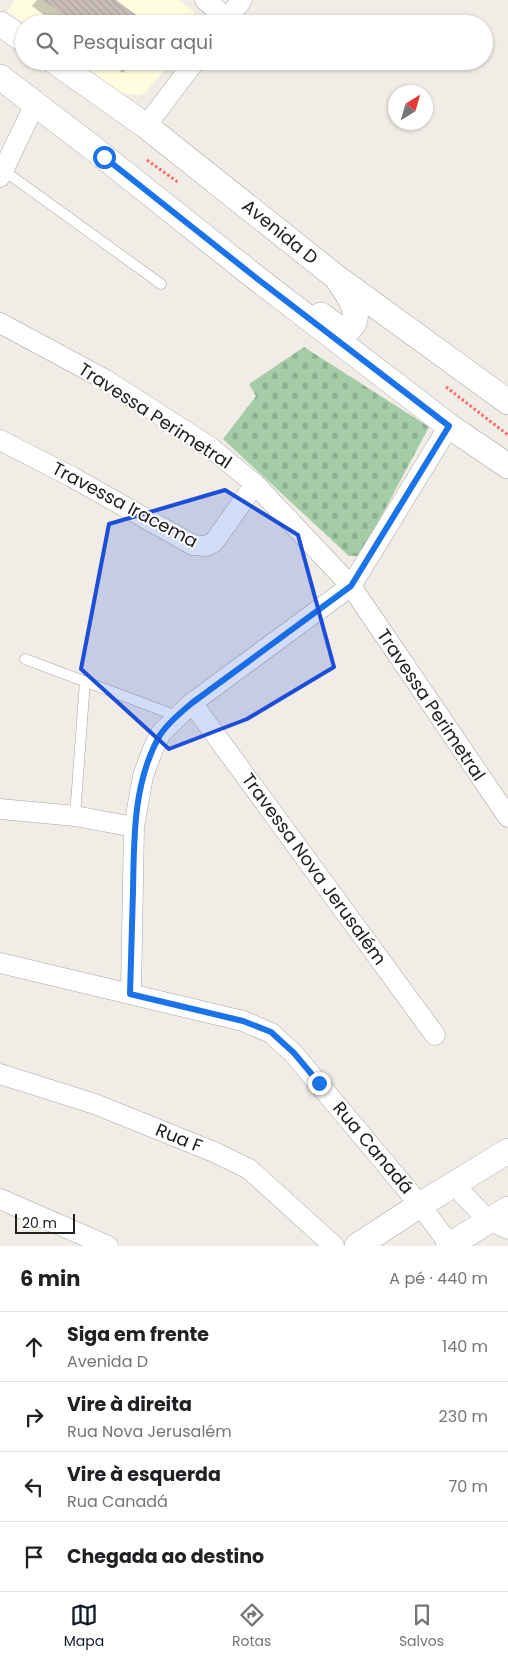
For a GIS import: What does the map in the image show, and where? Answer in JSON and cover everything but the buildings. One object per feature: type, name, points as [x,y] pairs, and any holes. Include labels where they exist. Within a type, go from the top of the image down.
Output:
[{"type":"street","points":[[205,0],[219,15]]},
{"type":"street","points":[[230,15],[242,0]]},
{"type":"street","points":[[0,24],[15,34]]},
{"type":"street","name":"Avenida D","points":[[67,70],[146,126],[336,277],[508,402]]},
{"type":"street","points":[[146,126],[188,70]]},
{"type":"street","points":[[0,77],[90,145],[255,277],[449,426],[508,466]]},
{"type":"street","points":[[2,173],[35,104]]},
{"type":"street","points":[[255,277],[267,277],[340,329],[349,329],[356,318],[351,300],[336,277]]},
{"type":"street","name":"Travessa Perimetral","points":[[0,323],[106,380],[210,447],[255,484],[351,586],[508,817]]},
{"type":"street","points":[[130,994],[134,827],[143,776],[161,733],[185,709],[351,586],[449,426]]},
{"type":"street","name":"Travessa Iracema","points":[[0,440],[72,477],[193,544],[206,546],[214,542],[255,484]]},
{"type":"street","name":"Travessa Nova Jerusalém","points":[[185,709],[435,1035]]},
{"type":"street","points":[[0,809],[75,816],[134,827]]},
{"type":"street","name":"Rua Canadá","points":[[0,963],[243,1021],[271,1032],[294,1053],[420,1205],[449,1246]]},
{"type":"street","name":"Rua F","points":[[0,1074],[95,1104],[214,1152],[249,1169],[334,1246]]},
{"type":"street","points":[[357,1246],[508,1151]]},
{"type":"street","points":[[449,1246],[501,1219],[453,1184]]},
{"type":"street","points":[[0,1199],[108,1246]]},
{"type":"lane","points":[[2,173],[161,284]]},
{"type":"lane","points":[[25,659],[85,681],[185,709]]},
{"type":"lane","points":[[75,816],[85,681]]},
{"type":"highlighted area","points":[[225,490],[298,535],[334,667],[247,719],[169,749],[81,669],[109,524]]},
{"type":"shaded area","points":[[179,0],[193,11],[194,15],[15,15],[15,17],[7,11],[15,1]]},
{"type":"shaded area","points":[[88,70],[164,70],[145,93],[137,95],[119,93]]},
{"type":"green space","points":[[304,347],[429,427],[360,556],[349,556],[223,439],[256,396],[249,384]]},
{"type":"route","points":[[104,157],[255,277],[449,426],[351,586],[177,716],[161,733],[143,776],[134,827],[130,994],[243,1021],[271,1032],[294,1053],[319,1083]]}]
